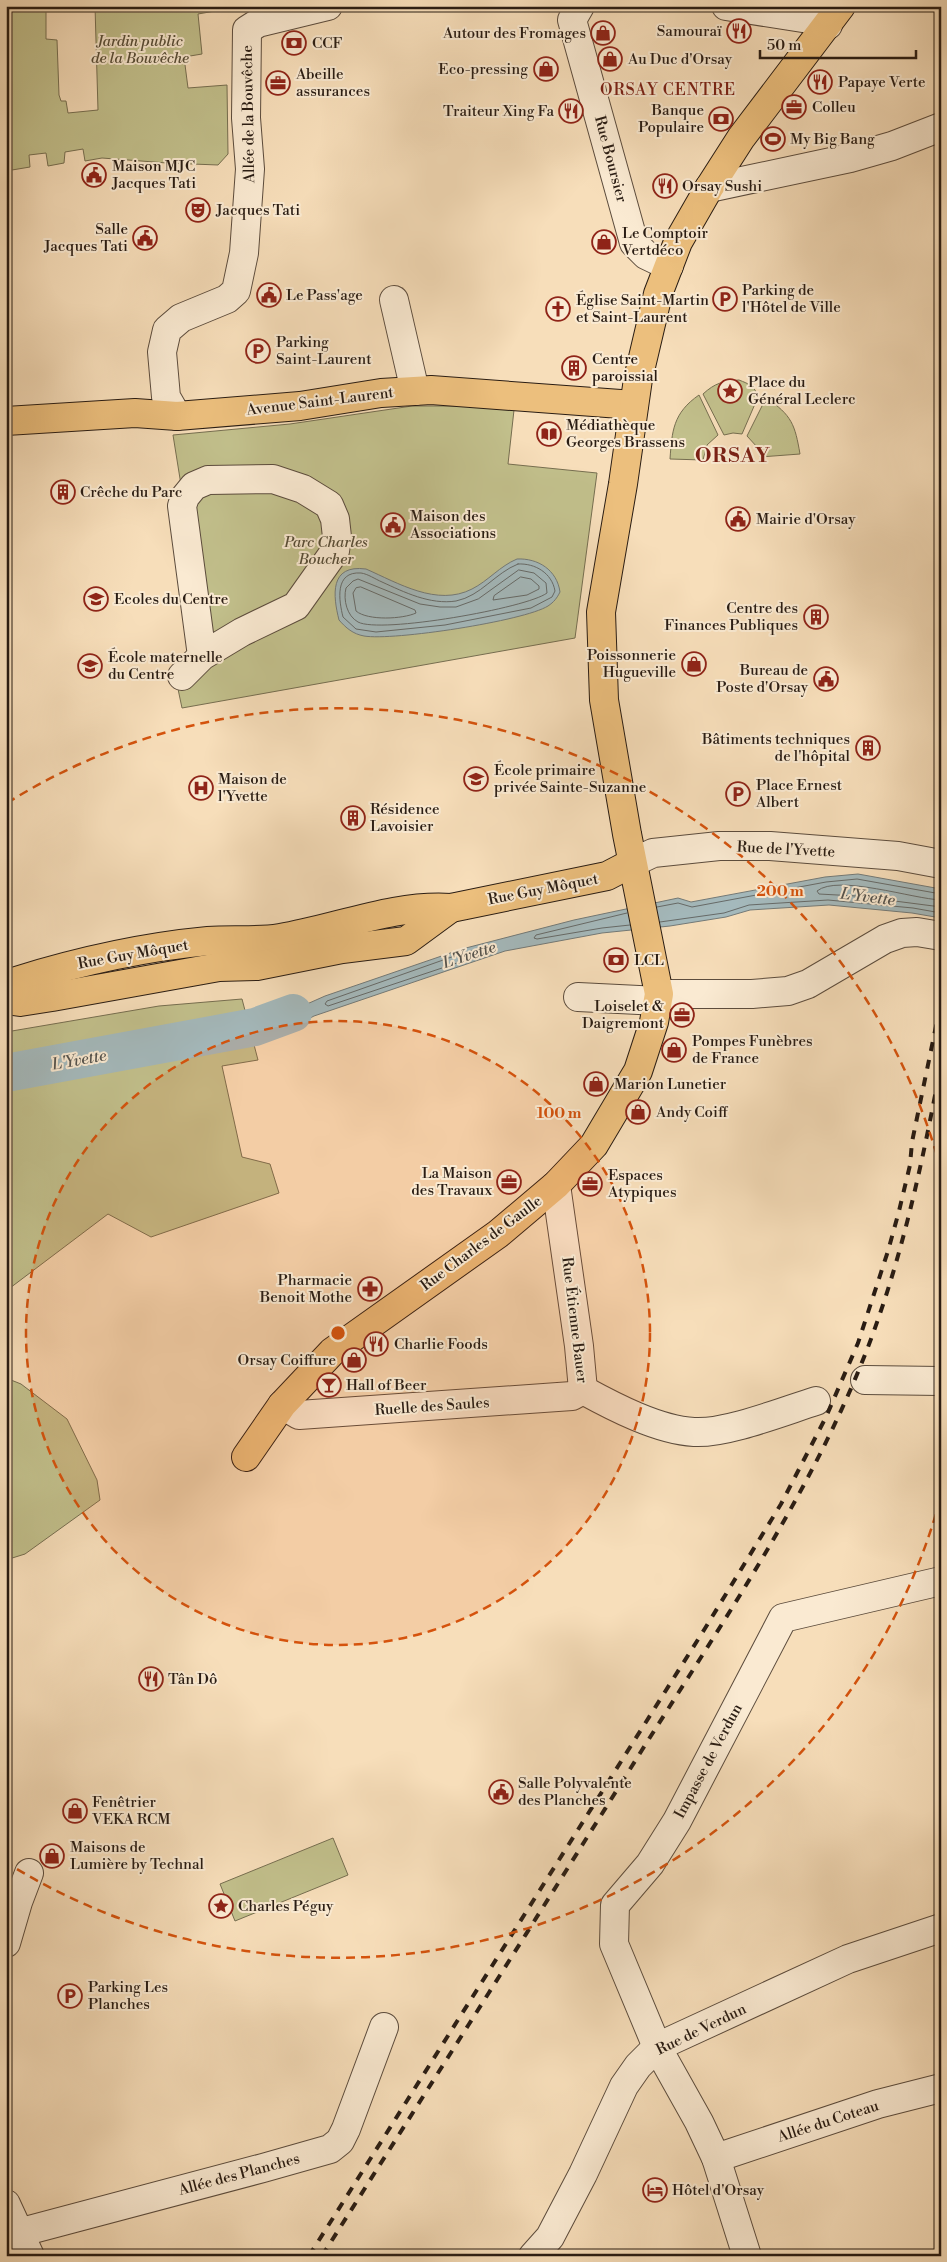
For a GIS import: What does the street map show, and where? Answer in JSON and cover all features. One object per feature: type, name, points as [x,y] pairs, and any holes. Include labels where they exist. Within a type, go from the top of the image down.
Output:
[{"type":"main road","name":"Rue Charles de Gaulle","points":[[246,1457],[282,1405],[332,1352],[498,1234],[556,1185],[594,1145],[638,1071],[654,1022],[659,997],[632,863],[604,700],[601,612],[622,492],[638,379],[658,294],[678,242],[708,188],[741,138],[835,16]]},
{"type":"main road","name":"Avenue Saint-Laurent","points":[[6,421],[134,413],[177,416],[300,406],[381,393],[415,390],[634,405]]},
{"type":"main road","name":"Rue Guy Môquet","points":[[12,992],[79,962],[208,941],[278,938],[430,906],[450,908],[607,876],[632,863]]},
{"type":"main road","name":"Rue Guy Môquet","points":[[12,992],[219,967],[257,966],[342,949],[406,941],[450,908]]},
{"type":"main road","points":[[253,940],[257,966]]},
{"type":"street","name":"Allée de la Bouvêche","points":[[177,416],[166,397],[162,352],[166,330],[181,318],[227,299],[236,291],[244,254],[250,169],[246,118],[247,30],[258,23],[328,6]]},
{"type":"street","points":[[726,6],[809,19],[835,16]]},
{"type":"street","name":"Rue Boursier","points":[[570,11],[634,243],[646,255],[669,266]]},
{"type":"street","points":[[708,188],[850,158],[892,146],[941,127]]},
{"type":"street","points":[[394,300],[415,390]]},
{"type":"street","points":[[182,676],[202,656],[242,632],[296,606],[335,550],[337,537],[329,505],[303,489],[273,479],[208,480],[194,486],[185,497],[182,506],[202,656]]},
{"type":"street","name":"Rue de l'Yvette","points":[[632,863],[653,853],[718,846],[770,846],[898,856],[941,864]]},
{"type":"street","points":[[578,997],[659,997],[788,991],[808,984],[885,939],[902,933],[917,932],[941,936]]},
{"type":"street","name":"Rue Étienne Bauer","points":[[556,1185],[584,1390],[660,1425],[694,1432],[732,1427],[816,1401]]},
{"type":"street","points":[[865,1380],[941,1381]]},
{"type":"street","name":"Ruelle des Saules","points":[[282,1405],[299,1415],[572,1396],[584,1390]]},
{"type":"street","name":"Impasse de Verdun","points":[[747,2256],[716,2158],[699,2122],[657,2047],[614,1944],[615,1906],[650,1864],[677,1821],[784,1618],[941,1581]]},
{"type":"street","points":[[6,1943],[29,1873]]},
{"type":"street","name":"Rue de Verdun","points":[[533,2256],[550,2237],[583,2174],[624,2086],[638,2066],[657,2047],[848,1959],[941,1928]]},
{"type":"street","name":"Allée des Planches","points":[[24,2244],[254,2171],[330,2149],[340,2141],[346,2129],[384,2027]]},
{"type":"street","name":"Allée du Coteau","points":[[716,2158],[878,2104],[941,2088]]},
{"type":"street","points":[[6,2204],[24,2244]]},
{"type":"green space","name":"Jardin public de la Bouvêche","points":[[6,6],[46,6],[46,39],[57,40],[59,95],[61,101],[66,101],[68,113],[98,110],[95,6],[243,6],[198,14],[202,54],[184,57],[188,88],[227,85],[228,154],[218,165],[102,158],[85,161],[83,149],[65,152],[64,163],[48,166],[46,153],[29,155],[30,167],[6,171]]},
{"type":"green space","points":[[739,380],[751,386],[758,397],[742,434],[724,435],[703,394],[711,387],[720,383]]},
{"type":"green space","points":[[699,395],[718,435],[707,445],[703,460],[670,459],[673,431],[679,416],[690,402]]},
{"type":"green space","points":[[766,398],[782,410],[791,422],[800,454],[760,457],[758,448],[747,436]]},
{"type":"green space","name":"Parc Charles Boucher","points":[[412,406],[468,406],[514,410],[508,464],[597,473],[575,638],[182,708],[174,670],[207,647],[173,435],[290,424]]},
{"type":"green space","points":[[242,999],[258,1060],[222,1066],[242,1157],[270,1164],[279,1193],[151,1237],[108,1214],[6,1291],[6,1032],[159,1006]]},
{"type":"green space","points":[[6,1378],[21,1384],[67,1419],[97,1480],[100,1500],[25,1554],[9,1559],[6,1554]]},
{"type":"green space","points":[[333,1838],[348,1875],[235,1921],[220,1884]]},
{"type":"water","points":[[517,559],[539,563],[555,577],[560,592],[548,606],[513,618],[402,636],[379,637],[356,634],[339,620],[335,592],[336,584],[345,571],[366,569],[418,591],[445,595],[459,594],[472,589]]},
{"type":"water","points":[[858,874],[941,889],[941,918],[912,913],[829,905],[750,910],[726,917],[670,926],[602,933],[505,951],[314,1016],[295,1026],[248,1039],[237,1015],[298,1008],[325,996],[462,949],[574,920],[678,898],[691,902],[825,877]]},
{"type":"waterway","name":"L'Yvette","points":[[6,1073],[255,1027],[293,1013]]},
{"type":"railway","points":[[309,2256],[704,1630],[781,1504],[826,1417],[858,1343],[888,1251],[910,1165],[912,1142],[941,1002]]},
{"type":"railway","points":[[322,2256],[735,1603],[794,1503],[821,1452],[846,1400],[868,1347],[892,1277],[911,1207],[941,1064]]},
{"type":"place","name":"Samouraï","points":[[739,31]]},
{"type":"place","name":"Autour des Fromages","points":[[603,33]]},
{"type":"place","name":"CCF","points":[[294,43]]},
{"type":"place","name":"Au Duc d'Orsay","points":[[610,59]]},
{"type":"place","name":"Eco-pressing","points":[[546,69]]},
{"type":"place","name":"Papaye Verte","points":[[820,82]]},
{"type":"place","name":"Abeille assurances","points":[[278,83]]},
{"type":"place","name":"Colleu","points":[[794,107]]},
{"type":"place","name":"Traiteur Xing Fa","points":[[571,111]]},
{"type":"place","name":"Banque Populaire","points":[[721,119]]},
{"type":"place","name":"My Big Bang","points":[[773,139]]},
{"type":"place","name":"Maison MJC Jacques Tati","points":[[94,175]]},
{"type":"place","name":"Orsay Sushi","points":[[665,186]]},
{"type":"place","name":"Jacques Tati","points":[[198,210]]},
{"type":"place","name":"Salle Jacques Tati","points":[[145,238]]},
{"type":"place","name":"Le Comptoir Vertdéco","points":[[604,242]]},
{"type":"place","name":"Le Pass'age","points":[[269,295]]},
{"type":"place","name":"Parking de l'Hôtel de Ville","points":[[725,299]]},
{"type":"place","name":"Église Saint-Martin et Saint-Laurent","points":[[558,309]]},
{"type":"place","name":"Parking Saint-Laurent","points":[[258,351]]},
{"type":"place","name":"Centre paroissial","points":[[574,368]]},
{"type":"place","name":"Place du Général Leclerc","points":[[730,391]]},
{"type":"place","name":"Médiathèque Georges Brassens","points":[[549,434]]},
{"type":"place","name":"Crêche du Parc","points":[[63,492]]},
{"type":"place","name":"Mairie d'Orsay","points":[[738,519]]},
{"type":"place","name":"Maison des Associations","points":[[393,525]]},
{"type":"place","name":"Ecoles du Centre","points":[[96,599]]},
{"type":"place","name":"Centre des Finances Publiques","points":[[816,617]]},
{"type":"place","name":"Poissonnerie Hugueville","points":[[694,664]]},
{"type":"place","name":"École maternelle du Centre","points":[[90,666]]},
{"type":"place","name":"Bureau de Poste d'Orsay","points":[[826,679]]},
{"type":"place","name":"Bâtiments techniques de l'hôpital","points":[[868,748]]},
{"type":"place","name":"École primaire privée Sainte-Suzanne","points":[[476,779]]},
{"type":"place","name":"Maison de l'Yvette","points":[[201,788]]},
{"type":"place","name":"Place Ernest Albert","points":[[738,794]]},
{"type":"place","name":"Résidence Lavoisier","points":[[353,818]]},
{"type":"place","name":"LCL","points":[[616,960]]},
{"type":"place","name":"Loiselet & Daigremont","points":[[682,1015]]},
{"type":"place","name":"Pompes Funèbres de France","points":[[674,1050]]},
{"type":"place","name":"Marion Lunetier","points":[[596,1084]]},
{"type":"place","name":"Andy Coiff","points":[[638,1112]]},
{"type":"place","name":"La Maison des Travaux","points":[[509,1182]]},
{"type":"place","name":"Espaces Atypiques","points":[[590,1184]]},
{"type":"place","name":"Pharmacie Benoit Mothe","points":[[370,1289]]},
{"type":"place","name":"Charlie Foods","points":[[376,1344]]},
{"type":"place","name":"Orsay Coiffure","points":[[354,1360]]},
{"type":"place","name":"Hall of Beer","points":[[329,1385]]},
{"type":"place","name":"Tân Dô","points":[[151,1679]]},
{"type":"place","name":"Salle Polyvalente des Planches","points":[[501,1792]]},
{"type":"place","name":"Fenêtrier VEKA RCM","points":[[75,1811]]},
{"type":"place","name":"Maisons de Lumière by Technal","points":[[52,1856]]},
{"type":"place","name":"Charles Péguy","points":[[221,1906]]},
{"type":"place","name":"Parking Les Planches","points":[[70,1996]]},
{"type":"place","name":"Hôtel d'Orsay","points":[[655,2190]]},
{"type":"district","name":"ORSAY CENTRE","points":[[668,89]]},
{"type":"district","name":"ORSAY","points":[[733,455]]}]
